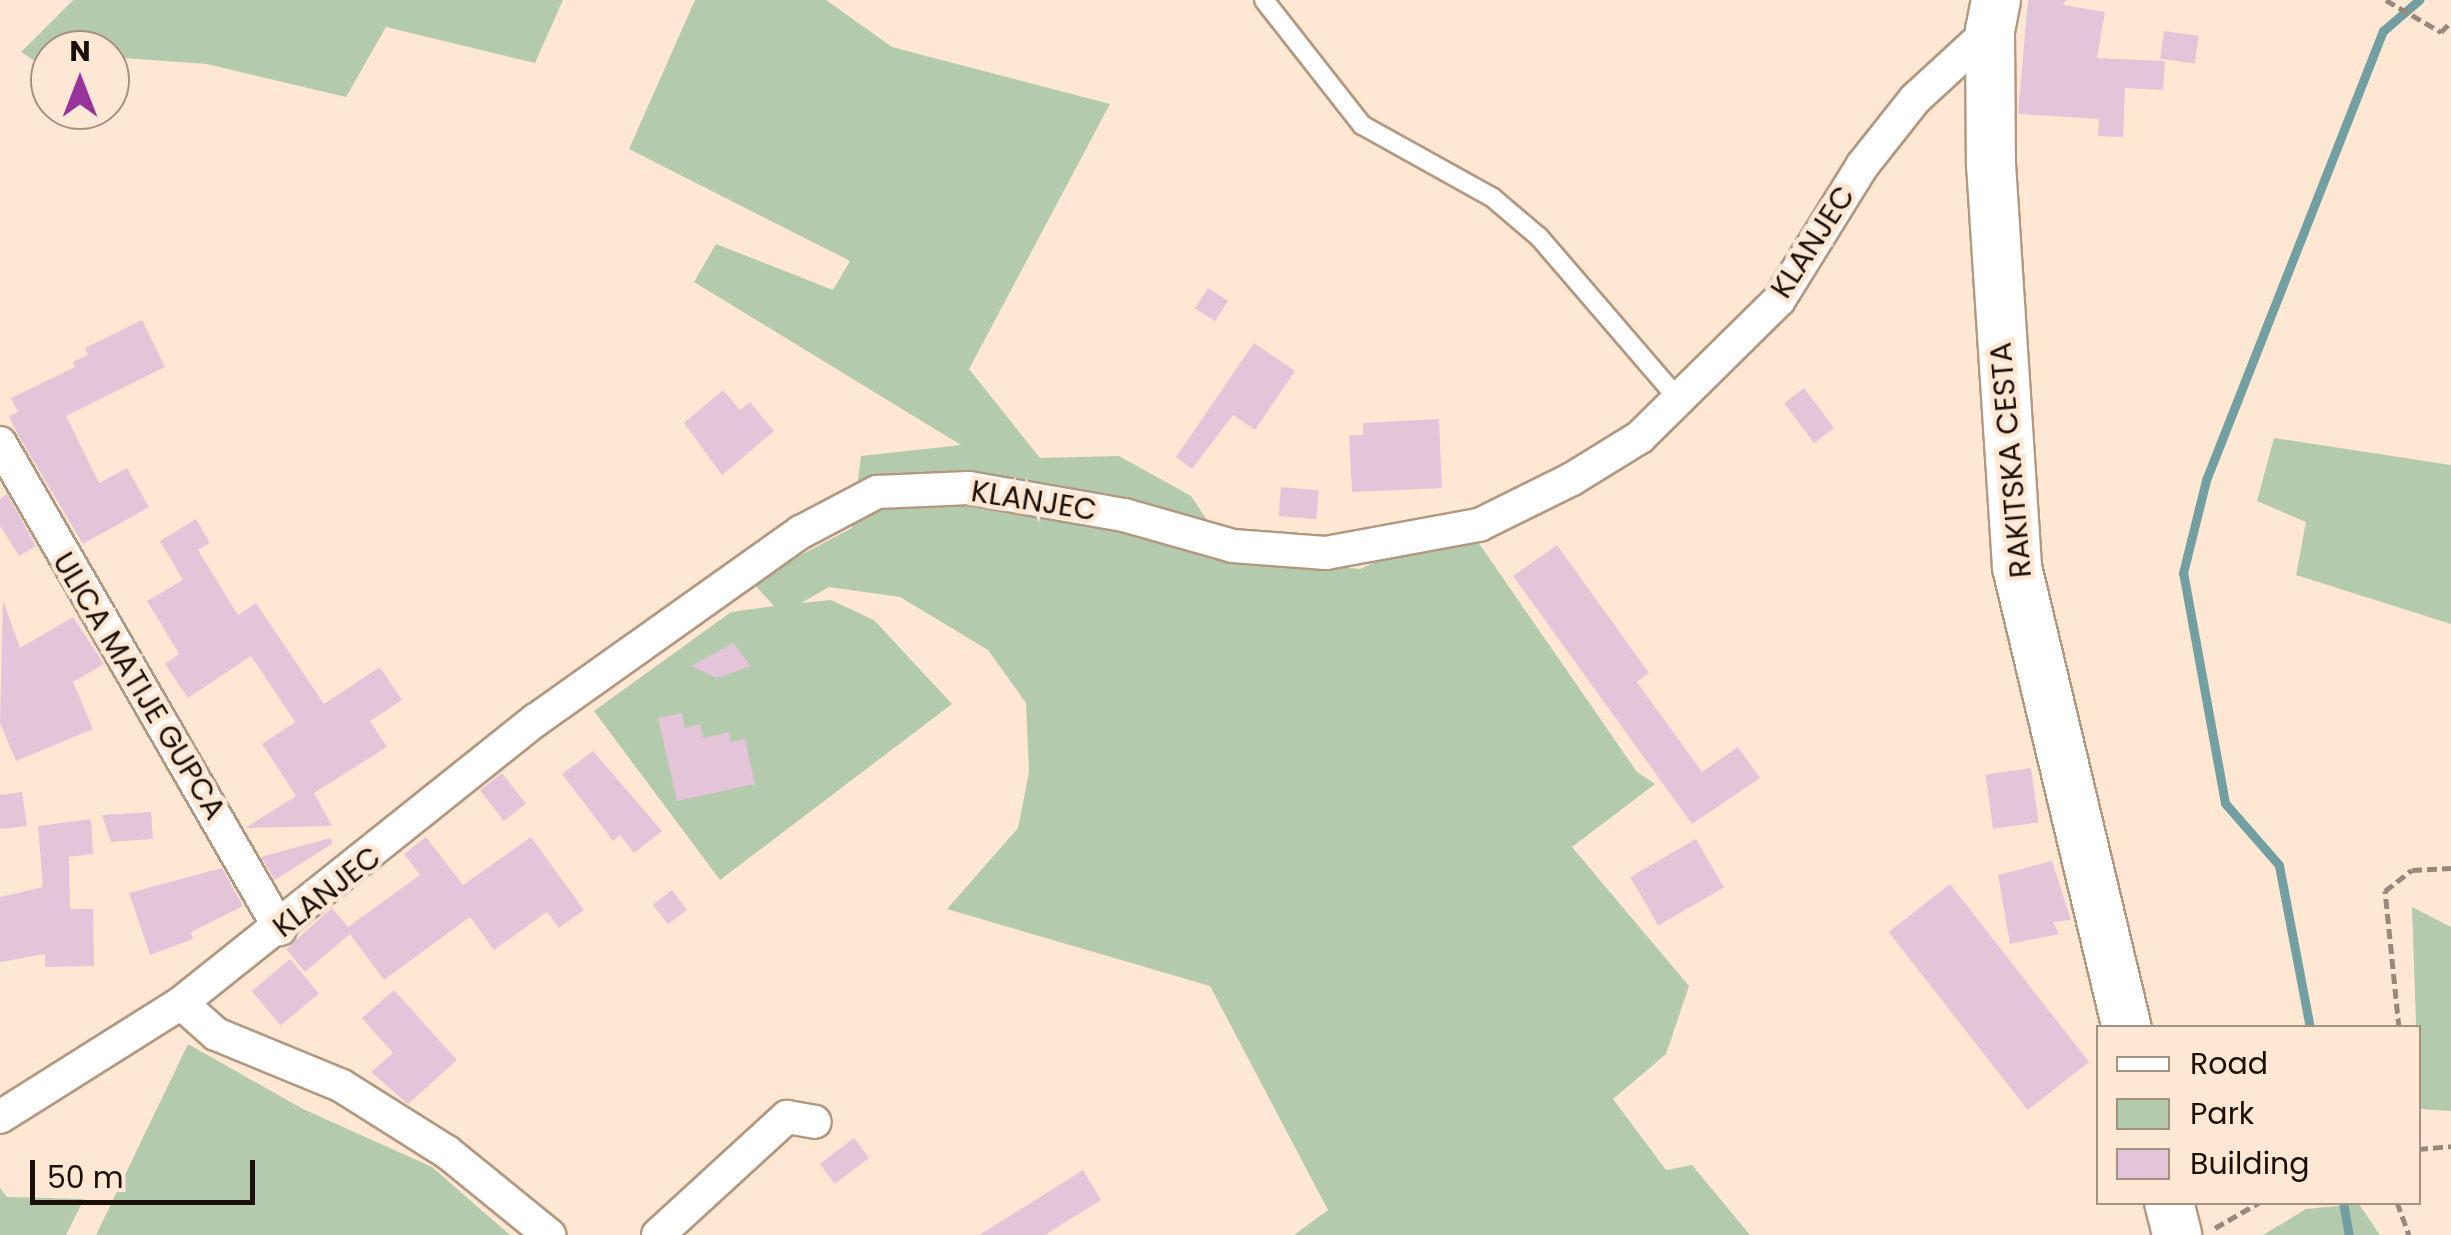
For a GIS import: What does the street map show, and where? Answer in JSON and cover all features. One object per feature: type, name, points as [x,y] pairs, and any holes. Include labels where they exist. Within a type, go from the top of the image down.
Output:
[{"type":"main road","name":"RAKITSKA CESTA","points":[[1993,15],[1990,164],[2017,567],[2126,1025]]},
{"type":"main road","points":[[2170,1205],[2177,1235]]},
{"type":"street","name":"KLANJEC","points":[[0,1116],[182,1003],[536,720],[801,532],[877,492],[969,488],[1124,516],[1233,546],[1345,551],[1478,526],[1640,436],[1679,400],[1779,300],[1862,166],[1916,99],[1993,15]]},
{"type":"street","name":"ULICA MATIJE GUPCA","points":[[0,443],[280,928]]},
{"type":"street","points":[[182,1003],[216,1034],[342,1086],[432,1142],[550,1235]]},
{"type":"street","points":[[658,1235],[787,1117],[815,1122]]},
{"type":"lane","points":[[1264,0],[1362,125],[1505,208],[1539,237],[1679,400]]},
{"type":"path","points":[[2386,0],[2442,32],[2451,22]]},
{"type":"path","points":[[2399,1025],[2384,891],[2412,870],[2451,868]]},
{"type":"path","points":[[2421,1149],[2451,1146]]},
{"type":"path","points":[[2206,1235],[2255,1205]]},
{"type":"path","points":[[2398,1205],[2408,1235]]},
{"type":"green space","points":[[73,0],[563,0],[535,63],[386,27],[346,97],[207,64],[130,58],[130,30],[43,30]]},
{"type":"green space","points":[[695,0],[826,0],[892,47],[1110,104],[969,369],[1040,458],[1119,456],[1191,496],[1232,557],[1360,569],[1423,540],[1478,542],[1637,772],[1655,784],[1572,847],[1689,986],[1666,1054],[1613,1099],[1666,1170],[1692,1165],[1750,1235],[1294,1235],[1328,1210],[1210,986],[947,909],[1018,828],[1029,772],[1026,703],[988,650],[900,597],[829,587],[801,603],[831,600],[874,620],[952,704],[720,880],[594,711],[731,612],[774,606],[751,581],[852,528],[861,456],[961,445],[694,282],[716,244],[833,290],[850,261],[629,149]]},
{"type":"green space","points":[[30,43],[30,58],[21,52]]},
{"type":"green space","points":[[2274,438],[2451,465],[2451,624],[2296,575],[2306,522],[2257,501]]},
{"type":"green space","points":[[2412,907],[2451,927],[2451,1111],[2421,1109],[2421,1025],[2416,1025]]},
{"type":"green space","points":[[188,1044],[303,1109],[432,1167],[510,1235],[96,1235]]},
{"type":"green space","points":[[0,1188],[7,1197],[84,1199],[66,1235],[0,1235]]},
{"type":"green space","points":[[2360,1205],[2380,1235],[2263,1235],[2306,1209]]},
{"type":"building","points":[[2028,0],[2066,0],[2063,5],[2105,12],[2097,58],[2165,61],[2163,90],[2125,88],[2123,137],[2098,136],[2099,119],[2018,114]]},
{"type":"building","points":[[2164,31],[2199,36],[2195,64],[2160,59]]},
{"type":"building","points":[[1208,288],[1228,301],[1215,321],[1195,308]]},
{"type":"building","points":[[142,320],[165,367],[66,416],[99,483],[127,468],[149,507],[83,544],[18,435],[9,416],[18,412],[11,398],[75,367],[73,362],[88,355],[85,348]]},
{"type":"building","points":[[1254,343],[1295,371],[1255,430],[1233,415],[1192,469],[1176,457]]},
{"type":"building","points":[[1804,388],[1834,428],[1814,443],[1784,403]]},
{"type":"building","points":[[723,390],[740,410],[750,402],[774,431],[722,475],[684,423]]},
{"type":"building","points":[[1439,419],[1442,488],[1352,492],[1349,435],[1363,435],[1363,423]]},
{"type":"building","points":[[1281,487],[1319,490],[1316,519],[1278,516]]},
{"type":"building","points":[[7,494],[36,546],[19,556],[0,526],[0,499]]},
{"type":"building","points":[[196,519],[210,543],[198,550],[238,615],[256,603],[324,704],[380,667],[402,700],[370,721],[387,747],[314,793],[332,826],[245,828],[296,796],[262,744],[295,722],[251,656],[188,698],[165,664],[179,654],[147,601],[183,580],[160,541]]},
{"type":"building","points":[[1557,545],[1649,673],[1637,682],[1702,772],[1738,747],[1760,778],[1692,824],[1513,576]]},
{"type":"building","points":[[3,600],[20,648],[73,617],[104,664],[73,682],[93,729],[16,761],[0,723]]},
{"type":"building","points":[[733,643],[751,666],[717,678],[691,666]]},
{"type":"building","points":[[682,713],[685,728],[700,724],[703,738],[729,732],[731,742],[745,739],[755,784],[677,801],[658,718]]},
{"type":"building","points":[[593,751],[662,831],[634,853],[620,835],[613,841],[562,774]]},
{"type":"building","points":[[2031,768],[2039,822],[1993,829],[1985,774]]},
{"type":"building","points":[[502,773],[526,804],[504,821],[480,790]]},
{"type":"building","points":[[22,792],[27,826],[0,829],[0,795]]},
{"type":"building","points":[[151,812],[153,839],[111,842],[102,815]]},
{"type":"building","points":[[91,819],[93,854],[69,857],[70,909],[93,909],[94,966],[45,967],[45,954],[0,962],[0,897],[43,887],[38,826]]},
{"type":"building","points":[[426,837],[463,885],[531,837],[584,910],[559,928],[547,912],[494,950],[470,917],[384,980],[350,934],[305,972],[286,949],[332,908],[348,927],[420,875],[404,854]]},
{"type":"building","points":[[330,838],[333,843],[275,880],[261,857]]},
{"type":"building","points":[[1696,839],[1724,887],[1658,925],[1630,877]]},
{"type":"building","points":[[2052,861],[2071,920],[2053,922],[2059,934],[2010,944],[1998,875]]},
{"type":"building","points":[[222,868],[243,906],[191,932],[193,939],[150,955],[129,893]]},
{"type":"building","points":[[1950,884],[2089,1062],[2028,1110],[1889,932]]},
{"type":"building","points":[[672,890],[687,910],[668,924],[653,904]]},
{"type":"building","points":[[290,959],[319,993],[281,1026],[252,991]]},
{"type":"building","points":[[394,990],[457,1060],[408,1104],[371,1072],[393,1053],[362,1018]]},
{"type":"building","points":[[854,1138],[869,1158],[835,1184],[820,1164]]},
{"type":"building","points":[[1083,1170],[1101,1200],[1045,1235],[979,1235]]},
{"type":"waterway","points":[[2309,1025],[2279,865],[2225,803],[2183,573],[2206,480],[2383,31],[2419,0]]},
{"type":"waterway","points":[[2344,1205],[2349,1235]]}]
